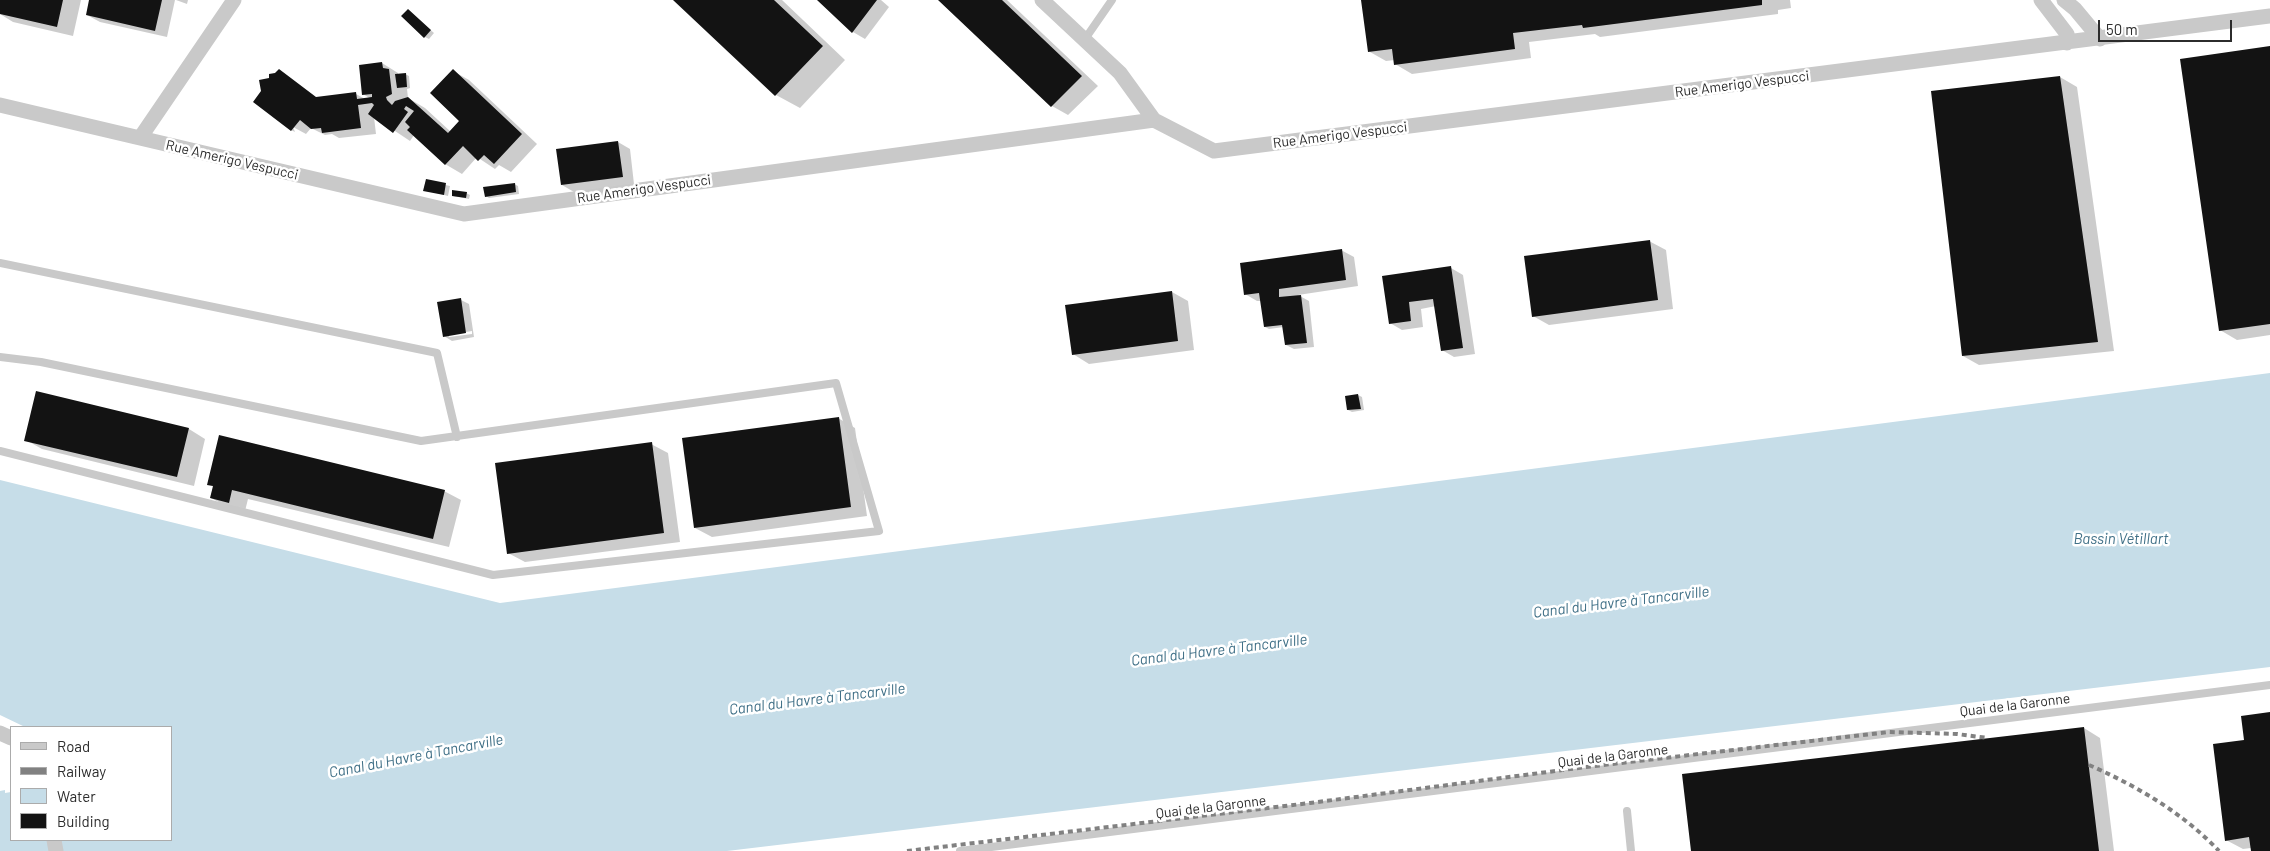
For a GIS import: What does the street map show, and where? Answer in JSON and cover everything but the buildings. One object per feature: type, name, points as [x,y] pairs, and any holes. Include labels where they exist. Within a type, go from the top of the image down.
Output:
[{"type":"street","points":[[140,138],[234,0]]},
{"type":"street","points":[[1042,0],[1120,73],[1154,120]]},
{"type":"street","points":[[2041,0],[2067,34],[2067,43]]},
{"type":"street","points":[[2064,0],[2075,9],[2100,39]]},
{"type":"street","name":"Rue Amerigo Vespucci","points":[[0,105],[464,214],[1154,120],[1214,151],[2270,16]]},
{"type":"lane","points":[[1085,39],[1112,0]]},
{"type":"lane","points":[[0,263],[437,352],[456,437]]},
{"type":"lane","points":[[0,357],[41,362],[421,442],[836,383],[879,531],[493,576],[0,451]]},
{"type":"lane","name":"Quai de la Garonne","points":[[960,851],[2270,685]]},
{"type":"lane","points":[[1627,811],[1631,851]]},
{"type":"water","name":"Bassin Vétillart","points":[[2270,373],[2270,667],[727,851],[0,851],[0,791],[5,790],[5,793],[10,792],[10,841],[172,841],[172,726],[23,726],[0,715],[0,480],[500,603]]},
{"type":"railway","points":[[907,851],[1310,803],[1586,767],[1889,732],[1957,734],[1988,738]]},
{"type":"railway","points":[[2089,765],[2142,791],[2190,824],[2219,851]]},
{"type":"water label","name":"Canal du Havre à Tancarville","points":[[1621,602]]},
{"type":"water label","name":"Canal du Havre à Tancarville","points":[[1219,650]]},
{"type":"water label","name":"Canal du Havre à Tancarville","points":[[817,699]]},
{"type":"water label","name":"Canal du Havre à Tancarville","points":[[416,756]]}]
